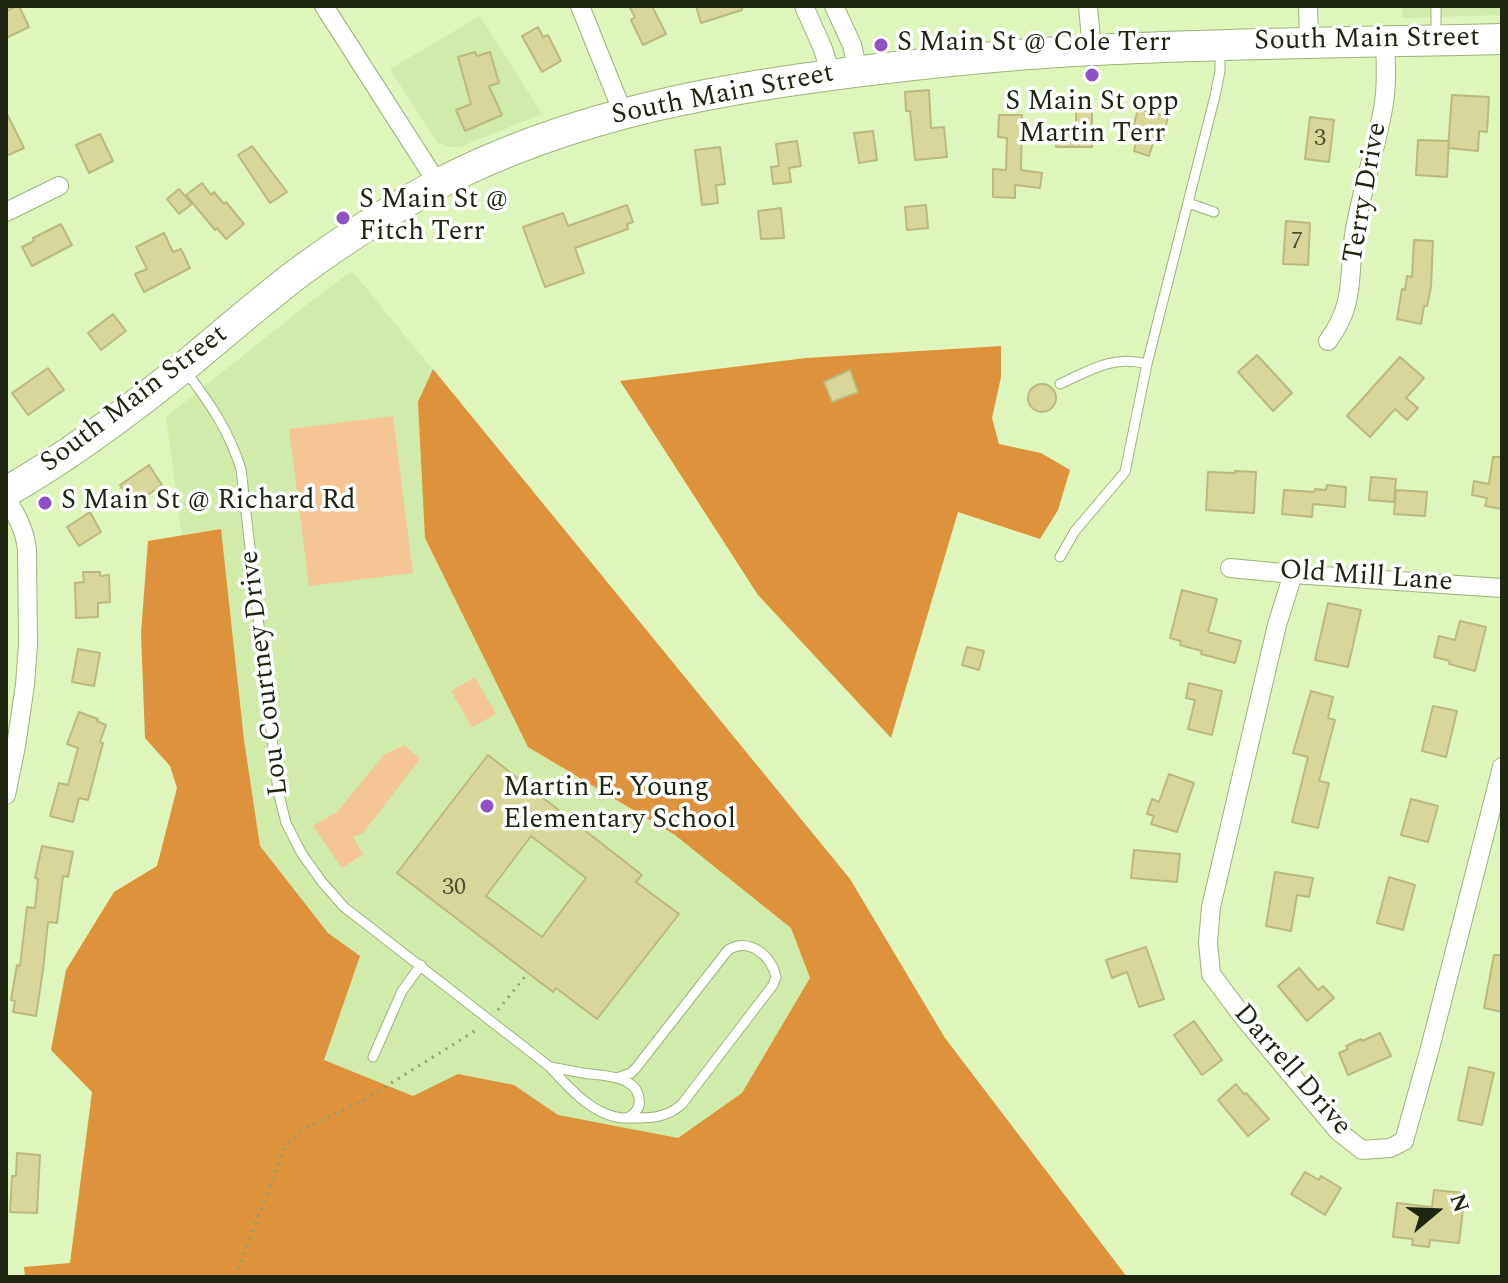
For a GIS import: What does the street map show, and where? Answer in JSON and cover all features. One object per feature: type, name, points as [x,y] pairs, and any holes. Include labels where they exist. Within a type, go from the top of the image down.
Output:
[{"type":"main road","name":"South Main Street","points":[[6,492],[84,442],[183,368],[279,288],[365,226],[438,184],[485,162],[623,113],[709,94],[844,73],[956,61],[1220,44],[1502,39]]},
{"type":"street","points":[[324,6],[438,184]]},
{"type":"street","points":[[580,6],[623,113]]},
{"type":"street","points":[[804,6],[823,49],[844,73]]},
{"type":"street","points":[[834,6],[852,45],[844,73]]},
{"type":"street","points":[[1088,6],[1092,50]]},
{"type":"street","points":[[1308,6],[1309,42]]},
{"type":"street","name":"Terry Drive","points":[[1328,341],[1343,317],[1351,285],[1354,235],[1384,104],[1385,41]]},
{"type":"street","points":[[6,212],[59,186]]},
{"type":"street","points":[[6,498],[26,537],[28,613],[23,700],[6,795]]},
{"type":"street","name":"Old Mill Lane","points":[[1230,568],[1502,588]]},
{"type":"street","name":"Darrell Drive","points":[[1293,574],[1277,625],[1211,907],[1208,942],[1211,974],[1338,1131],[1362,1150],[1390,1148],[1404,1141],[1502,767]]},
{"type":"lane","points":[[1436,6],[1437,40]]},
{"type":"lane","points":[[1060,557],[1075,531],[1125,472],[1147,364],[1218,82],[1220,44]]},
{"type":"lane","points":[[1188,203],[1214,212]]},
{"type":"lane","points":[[1060,384],[1111,362],[1129,360],[1147,364]]},
{"type":"lane","name":"Lou Courtney Drive","points":[[183,368],[221,421],[241,469],[275,774],[286,823],[302,854],[344,907],[550,1067],[569,1088],[596,1109],[616,1118],[627,1118]]},
{"type":"lane","points":[[617,1078],[636,1068],[728,950],[737,945],[747,945],[767,958],[776,977],[773,985],[682,1104],[660,1117],[627,1118]]},
{"type":"lane","points":[[373,1057],[402,991],[421,965]]},
{"type":"lane","name":"Lou Courtney Drive","points":[[550,1067],[617,1078]]},
{"type":"lane","points":[[617,1078],[631,1085],[639,1095],[638,1108],[627,1118]]},
{"type":"path","points":[[236,1277],[280,1158],[289,1142],[301,1130],[364,1100],[490,1019],[528,973]]},
{"type":"shaded area","points":[[1403,6],[1502,6],[1502,15],[1402,18]]},
{"type":"shaded area","points":[[480,16],[542,114],[460,147],[438,144],[390,69]]},
{"type":"shaded area","name":"Martin E. Young Elementary School","points":[[352,271],[850,879],[753,1277],[77,1277],[205,711],[166,417]]},
{"type":"shaded area","points":[[1001,346],[1001,377],[992,418],[999,444],[1041,453],[1070,470],[1058,510],[1040,539],[958,512],[891,738],[758,595],[620,381],[806,358]]},
{"type":"shaded area","points":[[433,369],[850,879],[945,1038],[1127,1277],[25,1277],[24,1267],[70,1263],[92,1092],[51,1050],[66,970],[114,892],[157,866],[177,788],[170,766],[145,738],[141,633],[148,541],[221,529],[244,740],[260,846],[328,933],[360,956],[324,1060],[413,1096],[458,1074],[514,1085],[558,1115],[678,1138],[742,1093],[810,978],[791,928],[675,835],[528,747],[425,538],[418,402]]},
{"type":"shaded area","points":[[393,416],[413,573],[309,586],[289,429]]},
{"type":"shaded area","points":[[475,677],[496,714],[472,727],[451,691]]},
{"type":"shaded area","points":[[404,745],[420,759],[363,833],[353,837],[363,854],[342,868],[313,826],[337,812],[384,755]]},
{"type":"building","points":[[17,6],[29,27],[6,38],[6,11]]},
{"type":"building","points":[[629,6],[652,6],[666,34],[643,45],[631,20],[635,17]]},
{"type":"building","points":[[696,6],[742,6],[742,10],[701,23]]},
{"type":"building","points":[[538,27],[543,37],[548,35],[561,61],[542,72],[522,36]]},
{"type":"building","points":[[475,52],[477,56],[490,52],[499,83],[489,86],[502,115],[465,131],[456,110],[471,104],[458,57]]},
{"type":"building","points":[[929,90],[931,128],[944,127],[947,157],[915,160],[905,92]]},
{"type":"building","points":[[1452,95],[1489,97],[1487,132],[1479,131],[1478,151],[1448,148]]},
{"type":"building","points":[[1076,106],[1092,106],[1092,147],[1056,147],[1056,131],[1076,131]]},
{"type":"building","points":[[1138,109],[1168,117],[1162,142],[1154,140],[1149,156],[1134,151],[1137,138],[1131,136]]},
{"type":"building","points":[[6,112],[24,148],[6,156]]},
{"type":"building","points":[[999,115],[1022,115],[1021,170],[1042,173],[1040,188],[1015,185],[1015,198],[993,197],[993,169],[1006,170],[1007,138],[998,137]]},
{"type":"building","points":[[1310,117],[1334,120],[1329,162],[1305,159]]},
{"type":"building","points":[[873,131],[877,160],[859,163],[854,133]]},
{"type":"building","points":[[100,134],[113,161],[89,173],[76,145]]},
{"type":"building","points":[[1418,140],[1449,141],[1447,177],[1416,175]]},
{"type":"building","points":[[797,141],[801,166],[789,168],[791,182],[773,184],[771,167],[779,166],[776,144]]},
{"type":"building","points":[[252,146],[287,192],[270,203],[238,155]]},
{"type":"building","points":[[720,147],[725,184],[716,185],[718,203],[702,205],[695,150]]},
{"type":"building","points":[[202,183],[211,195],[214,192],[224,204],[226,202],[244,224],[226,239],[186,195]]},
{"type":"building","points":[[179,189],[192,204],[179,214],[167,199]]},
{"type":"building","points":[[627,205],[633,222],[627,224],[628,229],[575,248],[584,273],[545,287],[523,227],[563,213],[568,226]]},
{"type":"building","points":[[926,205],[928,228],[907,230],[905,207]]},
{"type":"building","points":[[781,208],[784,238],[761,239],[758,211]]},
{"type":"building","points":[[1286,221],[1310,223],[1308,265],[1283,264]]},
{"type":"building","points":[[61,224],[72,245],[32,266],[22,247]]},
{"type":"building","points":[[164,233],[173,252],[181,249],[190,268],[144,292],[135,274],[147,269],[136,247]]},
{"type":"building","points":[[1414,240],[1433,241],[1431,287],[1421,324],[1397,319],[1402,289],[1405,290],[1407,276],[1412,277]]},
{"type":"building","points":[[113,314],[126,331],[101,350],[88,333]]},
{"type":"building","points":[[1257,355],[1292,393],[1273,411],[1238,372]]},
{"type":"building","points":[[1400,357],[1424,378],[1406,398],[1418,408],[1407,420],[1395,409],[1370,437],[1347,416]]},
{"type":"building","points":[[48,368],[64,390],[28,415],[12,393]]},
{"type":"building","points":[[850,370],[858,392],[832,402],[824,382]]},
{"type":"building","points":[[1042,384],[1052,388],[1056,398],[1052,408],[1042,412],[1032,408],[1028,398],[1032,388]]},
{"type":"building","points":[[1493,457],[1502,457],[1502,509],[1485,506],[1487,498],[1472,495],[1474,481],[1489,484]]},
{"type":"building","points":[[149,465],[162,485],[133,505],[120,485]]},
{"type":"building","points":[[1208,472],[1256,472],[1254,513],[1206,510]]},
{"type":"building","points":[[1371,477],[1396,479],[1394,502],[1369,500]]},
{"type":"building","points":[[1327,485],[1346,487],[1345,507],[1313,504],[1312,517],[1282,514],[1284,490],[1314,492],[1315,489],[1326,490]]},
{"type":"building","points":[[1396,490],[1427,492],[1425,516],[1394,514]]},
{"type":"building","points":[[90,512],[101,532],[79,546],[67,527]]},
{"type":"building","points":[[83,572],[109,575],[110,602],[98,603],[98,617],[76,618],[75,583],[84,582]]},
{"type":"building","points":[[1182,590],[1217,599],[1208,632],[1241,641],[1235,663],[1201,654],[1202,651],[1180,645],[1181,641],[1170,638]]},
{"type":"building","points":[[1328,603],[1361,610],[1348,667],[1315,660]]},
{"type":"building","points":[[1460,621],[1486,627],[1475,671],[1434,657],[1439,636],[1455,640]]},
{"type":"building","points":[[967,647],[984,651],[979,670],[962,665]]},
{"type":"building","points":[[78,649],[100,653],[94,686],[72,682]]},
{"type":"building","points":[[1189,683],[1222,691],[1212,735],[1188,729],[1195,700],[1186,698]]},
{"type":"building","points":[[1311,691],[1333,697],[1328,718],[1335,720],[1319,781],[1329,783],[1318,828],[1292,822],[1308,757],[1293,753]]},
{"type":"building","points":[[1433,706],[1457,711],[1446,757],[1422,751]]},
{"type":"building","points":[[79,712],[106,725],[88,800],[79,798],[73,822],[50,816],[59,783],[68,785],[78,748],[67,744]]},
{"type":"building","points":[[488,755],[642,875],[636,882],[679,914],[597,1019],[556,988],[553,992],[397,873]],"holes":[[[531,836],[586,878],[542,937],[486,896]]]},
{"type":"building","points":[[1169,774],[1194,783],[1177,832],[1151,824],[1154,816],[1147,814],[1152,799],[1159,802]]},
{"type":"building","points":[[1411,799],[1438,806],[1428,842],[1401,835]]},
{"type":"building","points":[[42,846],[73,852],[68,877],[63,876],[57,923],[48,922],[36,1016],[13,1012],[15,1001],[11,1000],[17,965],[20,966],[27,907],[35,908],[38,879],[35,878]]},
{"type":"building","points":[[1134,850],[1180,854],[1177,882],[1131,878]]},
{"type":"building","points":[[1275,872],[1313,878],[1309,897],[1297,895],[1291,931],[1266,926]]},
{"type":"building","points":[[1389,877],[1415,885],[1403,930],[1377,923]]},
{"type":"building","points":[[1146,947],[1164,999],[1139,1007],[1127,972],[1112,978],[1106,960]]},
{"type":"building","points":[[1494,955],[1502,955],[1502,1012],[1484,1008]]},
{"type":"building","points":[[1299,968],[1318,990],[1323,986],[1334,998],[1307,1021],[1278,986]]},
{"type":"building","points":[[1194,1021],[1222,1060],[1202,1075],[1174,1035]]},
{"type":"building","points":[[1380,1033],[1391,1056],[1348,1075],[1339,1053],[1348,1049],[1346,1046]]},
{"type":"building","points":[[1469,1067],[1494,1073],[1482,1125],[1458,1120]]},
{"type":"building","points":[[1236,1084],[1269,1119],[1248,1136],[1218,1100]]},
{"type":"building","points":[[17,1153],[40,1155],[37,1213],[10,1212]]},
{"type":"building","points":[[1305,1172],[1319,1180],[1321,1176],[1341,1188],[1325,1215],[1291,1194]]},
{"type":"building","points":[[1434,1190],[1465,1193],[1459,1243],[1430,1240],[1429,1247],[1412,1245],[1413,1239],[1393,1237],[1397,1203],[1432,1207]]},
{"type":"place","name":"S Main St @ Cole Terr","points":[[881,45]]},
{"type":"place","name":"S Main St opp Martin Terr","points":[[1092,75]]},
{"type":"place","name":"S Main St @ Fitch Terr","points":[[343,218]]},
{"type":"place","name":"S Main St @ Richard Rd","points":[[45,503]]},
{"type":"place","name":"Martin E. Young Elementary School","points":[[487,806]]}]
